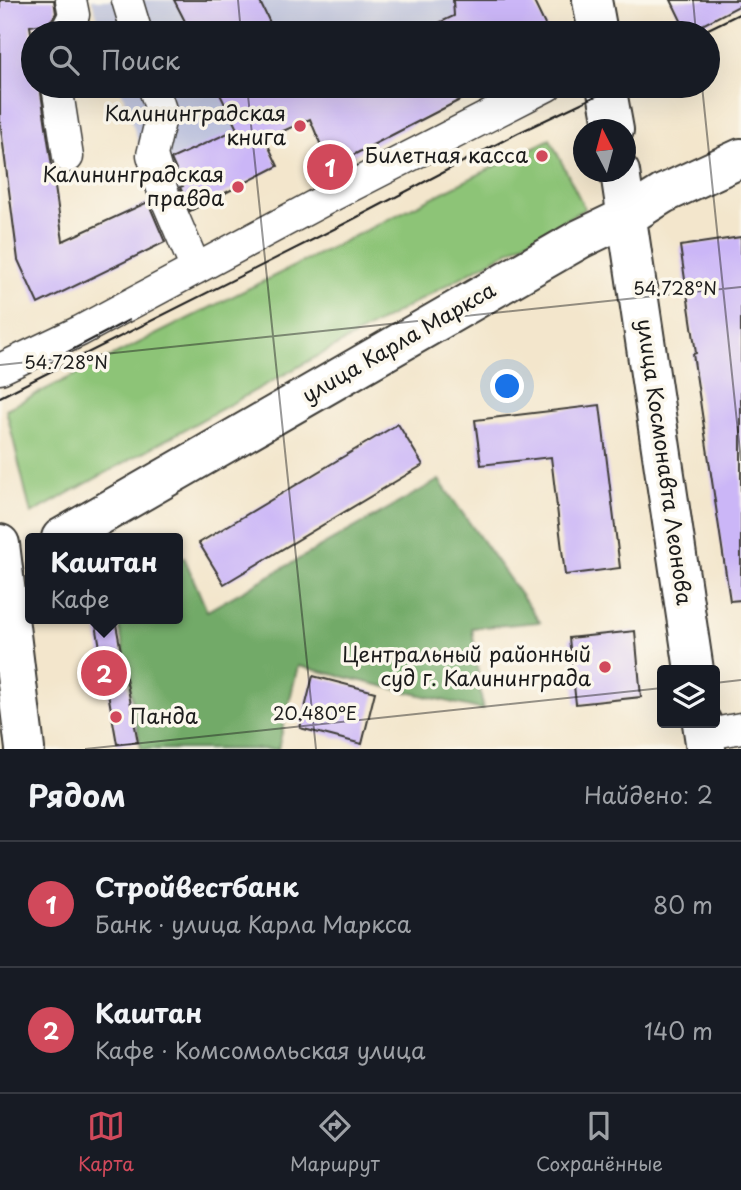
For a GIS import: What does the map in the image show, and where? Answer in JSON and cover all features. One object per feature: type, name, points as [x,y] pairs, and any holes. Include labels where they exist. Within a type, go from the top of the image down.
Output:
[{"type":"main road","points":[[593,0],[596,21]]},
{"type":"main road","points":[[608,98],[612,119]]},
{"type":"main road","name":"улица Карла Маркса","points":[[112,533],[370,380],[539,285],[629,223],[663,194],[741,158]]},
{"type":"main road","name":"улица Карла Маркса","points":[[70,533],[580,239],[629,223],[741,172]]},
{"type":"main road","name":"улица Космонавта Леонова","points":[[622,182],[693,665]]},
{"type":"main road","points":[[10,572],[25,749]]},
{"type":"lane","points":[[71,0],[74,15],[71,21]]},
{"type":"lane","points":[[127,0],[133,21]]},
{"type":"lane","points":[[59,98],[68,157]]},
{"type":"lane","points":[[157,98],[163,113],[152,155],[163,191],[196,269]]},
{"type":"lane","points":[[0,369],[80,331],[332,196],[524,98]]},
{"type":"lane","points":[[704,735],[741,728]]},
{"type":"shaded area","points":[[92,0],[533,0],[543,21],[99,21]]},
{"type":"shaded area","points":[[124,98],[464,98],[330,167],[310,120],[265,139],[278,166],[194,209],[147,169]]},
{"type":"green space","points":[[550,139],[585,209],[31,514],[6,409]]},
{"type":"green space","points":[[439,480],[540,622],[472,628],[483,710],[298,666],[278,749],[141,749],[119,624],[183,624],[184,557],[207,611]]},
{"type":"building","points":[[0,0],[54,0],[56,13],[50,21],[21,21],[21,98],[42,98],[63,241],[148,202],[165,242],[38,304],[18,260],[0,121]]},
{"type":"building","points":[[174,0],[259,0],[269,21],[185,21]]},
{"type":"building","points":[[453,0],[533,0],[543,21],[443,21],[454,16]]},
{"type":"building","points":[[671,0],[741,0],[741,5],[710,21],[681,21]]},
{"type":"building","points":[[222,98],[464,98],[330,167],[310,119],[265,139],[278,166],[190,211],[171,159],[237,129]]},
{"type":"building","points":[[741,237],[741,600],[730,601],[693,354],[696,353],[680,246]]},
{"type":"building","points":[[600,405],[620,568],[565,575],[551,457],[481,465],[475,420]]},
{"type":"building","points":[[398,424],[423,465],[224,584],[199,543]]},
{"type":"building","points":[[96,624],[116,624],[138,742],[117,744]]},
{"type":"building","name":"Центральный районный суд г. Калининграда","points":[[635,631],[641,697],[576,704],[569,638]]},
{"type":"building","points":[[313,676],[375,692],[362,744],[300,728]]},
{"type":"tram line","points":[[720,23],[741,13]]},
{"type":"tram line","points":[[0,397],[592,98]]},
{"type":"tram line","points":[[64,354],[129,320]]},
{"type":"place","name":"Калининградская книга","points":[[300,126]]},
{"type":"place","name":"Билетная касса","points":[[542,156]]},
{"type":"place","name":"Стройвестбанк","points":[[330,167]]},
{"type":"place","name":"Калининградская правда","points":[[238,187]]},
{"type":"place","name":"Центральный районный суд г. Калининграда","points":[[605,667]]},
{"type":"place","name":"Каштан","points":[[104,673]]},
{"type":"place","name":"Панда","points":[[116,717]]}]
